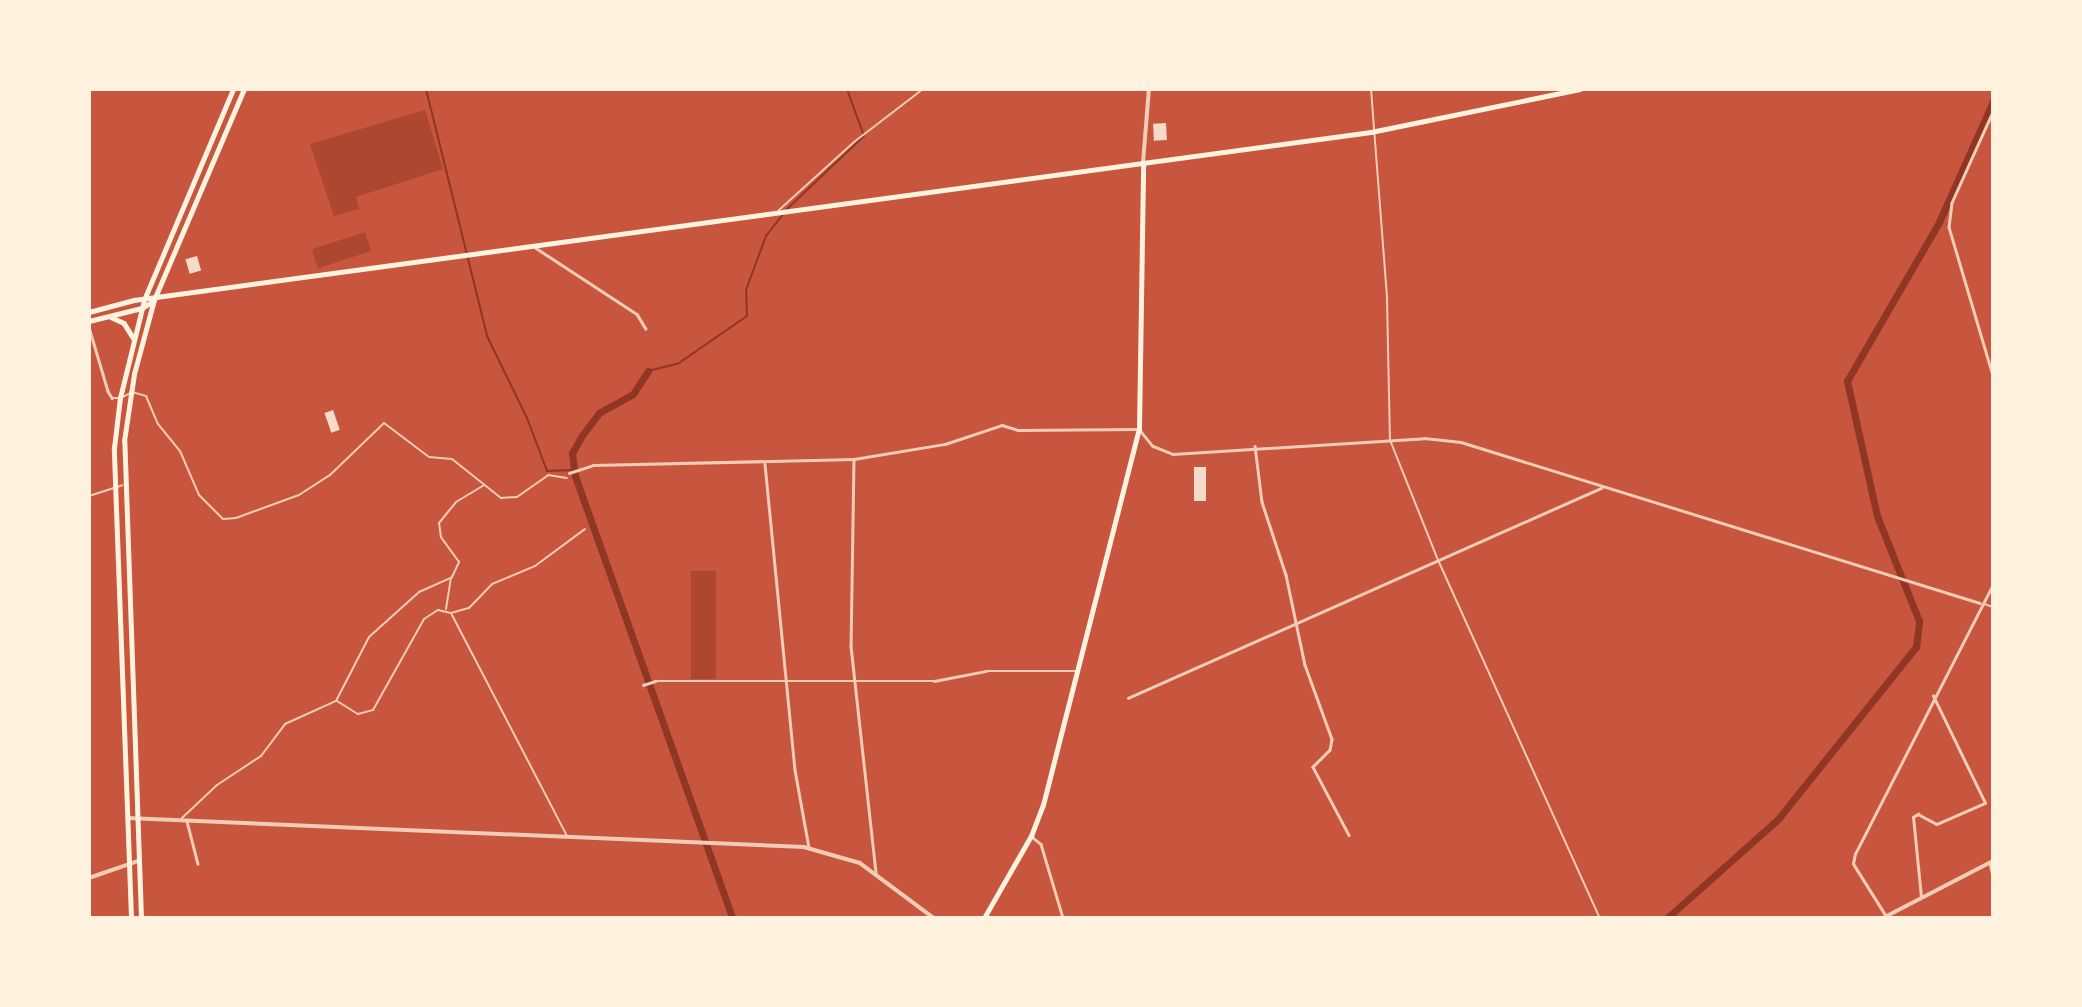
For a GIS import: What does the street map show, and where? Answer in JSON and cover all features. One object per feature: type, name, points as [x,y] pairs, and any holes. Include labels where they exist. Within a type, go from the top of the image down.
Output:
[{"type":"main road","points":[[131,918],[112,486],[120,398],[144,300],[233,89]]},
{"type":"main road","points":[[141,918],[122,485],[132,392],[154,300],[244,89]]},
{"type":"main road","points":[[89,312],[144,300],[1371,132],[1580,89]]},
{"type":"main road","points":[[984,918],[1031,836],[1077,671],[1139,429],[1143,163]]},
{"type":"main road","points":[[89,321],[142,308],[154,300]]},
{"type":"main road","points":[[110,316],[124,323],[134,340]]},
{"type":"street","points":[[1143,163],[1149,89]]},
{"type":"street","points":[[1993,112],[1952,203],[1949,227],[1993,376]]},
{"type":"street","points":[[537,248],[637,314],[646,329]]},
{"type":"street","points":[[89,327],[111,398],[120,398]]},
{"type":"street","points":[[569,472],[581,466],[765,464],[854,459],[945,444],[1002,425],[1018,430],[1139,429],[1153,446],[1173,454],[1255,446],[1390,440],[1461,442],[1980,603]]},
{"type":"street","points":[[1255,446],[1262,502],[1305,665],[1332,739],[1331,750],[1313,767],[1349,835]]},
{"type":"street","points":[[854,459],[851,646],[876,873]]},
{"type":"street","points":[[765,464],[785,680],[809,848]]},
{"type":"street","points":[[1128,698],[1604,487]]},
{"type":"street","points":[[1993,584],[1980,603],[1933,696],[1853,864],[1884,917],[1991,862],[1993,876]]},
{"type":"street","points":[[645,684],[655,681],[785,680],[856,684],[934,681],[986,671],[1077,671]]},
{"type":"street","points":[[1922,898],[1913,817],[1918,814],[1937,824],[1985,803],[1933,696]]},
{"type":"street","points":[[128,818],[809,848],[860,863],[934,918]]},
{"type":"street","points":[[187,821],[198,864]]},
{"type":"street","points":[[1031,836],[1041,844],[1063,918]]},
{"type":"street","points":[[89,878],[138,861]]},
{"type":"lane","points":[[778,214],[854,142],[923,89]]},
{"type":"lane","points":[[1370,89],[1371,132],[1387,299],[1390,440],[1438,560],[1600,918]]},
{"type":"lane","points":[[120,398],[132,392],[146,396],[158,424],[180,451],[199,495],[223,519],[236,518],[299,495],[330,475],[384,423],[429,457],[452,459],[510,500],[548,475],[567,478]]},
{"type":"lane","points":[[446,609],[446,587],[459,562],[441,537],[439,523],[456,502],[486,484]]},
{"type":"lane","points":[[89,496],[112,486],[122,485]]},
{"type":"lane","points":[[451,613],[469,608],[492,584],[535,566],[584,529]]},
{"type":"lane","points":[[179,821],[217,785],[261,756],[285,724],[336,701],[369,638],[419,592],[452,577]]},
{"type":"lane","points":[[1980,603],[1993,607]]},
{"type":"lane","points":[[446,609],[451,613],[568,837]]},
{"type":"lane","points":[[336,701],[358,714],[373,710],[410,651],[415,631],[433,612],[446,609]]},
{"type":"shaded area","points":[[425,110],[443,169],[356,197],[359,209],[334,216],[310,144]]},
{"type":"shaded area","points":[[365,232],[371,251],[318,268],[312,249]]},
{"type":"shaded area","points":[[691,571],[716,571],[716,679],[691,679]]},
{"type":"building","points":[[1166,123],[1167,140],[1154,141],[1153,124]]},
{"type":"building","points":[[197,256],[201,270],[190,274],[185,259]]},
{"type":"building","points":[[333,410],[340,430],[331,433],[324,413]]},
{"type":"building","points":[[1194,467],[1206,467],[1206,501],[1194,501]]},
{"type":"waterway","points":[[426,89],[487,336],[527,418],[547,471],[574,470]]},
{"type":"waterway","points":[[787,209],[864,136],[847,89]]},
{"type":"waterway","points":[[1667,918],[1778,819],[1916,647],[1919,621],[1877,516],[1847,381],[1939,222],[1993,101]]},
{"type":"waterway","points":[[648,371],[679,363],[747,316],[746,290],[766,236],[783,214]]},
{"type":"waterway","points":[[648,371],[633,394],[599,413],[581,437],[572,453],[575,476],[732,918]]}]
